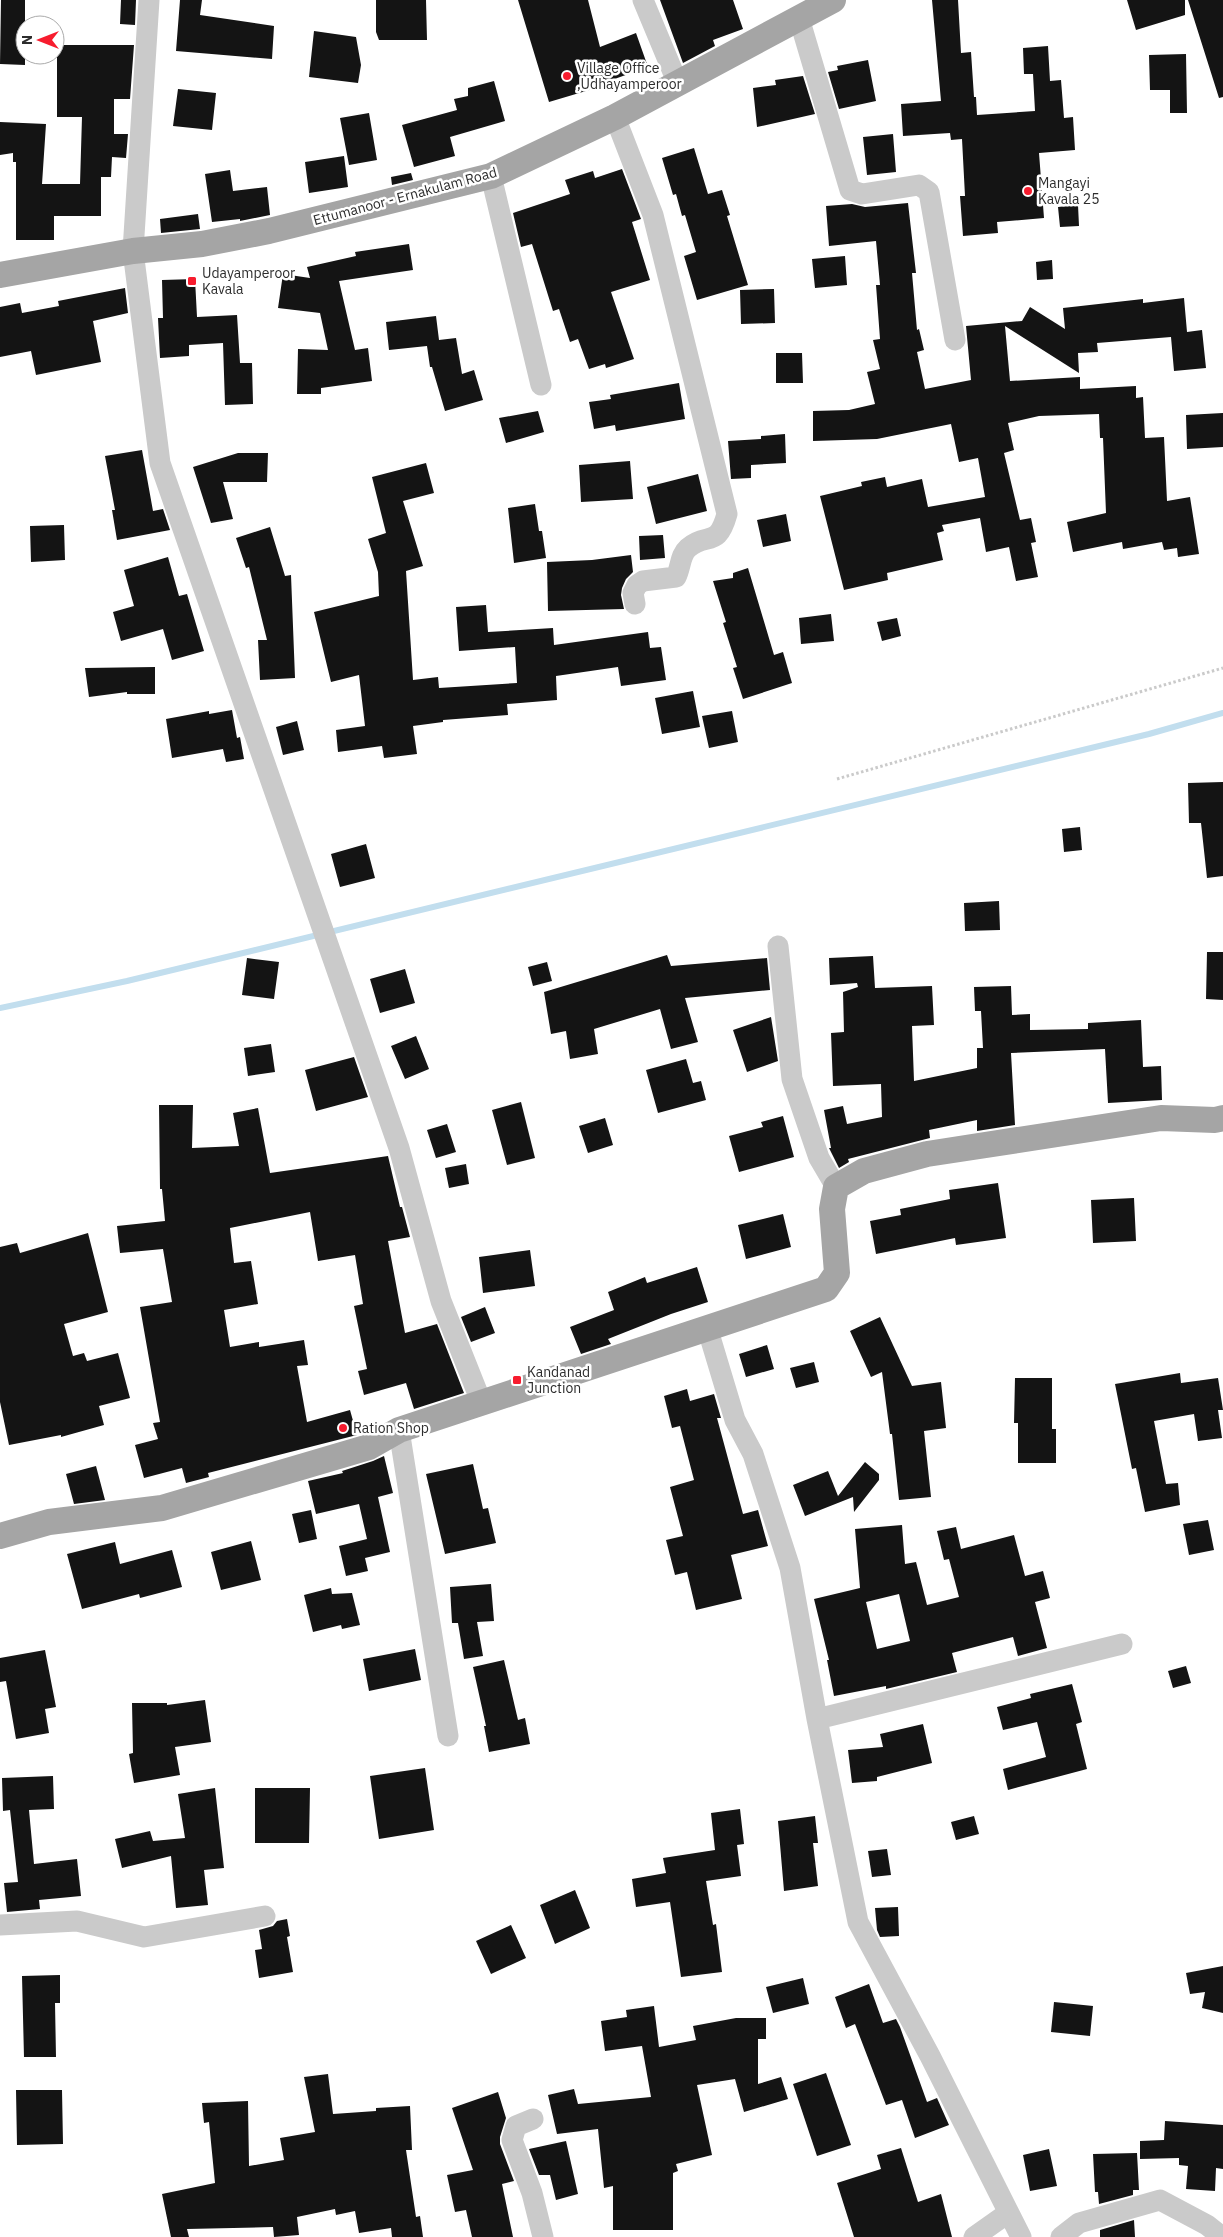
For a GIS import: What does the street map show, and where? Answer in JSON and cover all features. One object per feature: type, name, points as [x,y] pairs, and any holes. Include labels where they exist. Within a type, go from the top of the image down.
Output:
[{"type":"main road","name":"Ettumanoor - Ernakulam Road","points":[[0,275],[133,251],[202,244],[269,231],[491,176],[615,117],[833,0]]},
{"type":"main road","points":[[0,1536],[49,1522],[162,1508],[368,1447],[399,1430],[826,1289],[837,1273],[832,1209],[836,1188],[864,1171],[927,1154],[1161,1118],[1215,1120],[1223,1118]]},
{"type":"street","points":[[149,0],[133,251],[160,463],[399,1148],[440,1301],[482,1404]]},
{"type":"street","points":[[643,0],[678,84]]},
{"type":"street","points":[[799,18],[850,190],[862,194],[919,185],[929,192],[955,340]]},
{"type":"street","points":[[615,117],[653,215],[727,514],[724,526],[716,537],[690,546],[682,554],[676,576],[644,581],[637,584],[633,593],[635,604]]},
{"type":"street","points":[[491,176],[541,385]]},
{"type":"street","points":[[778,946],[792,1078],[819,1158],[836,1188]]},
{"type":"street","points":[[707,1327],[736,1420],[753,1454],[790,1568],[817,1719],[858,1922],[930,2056],[1020,2237]]},
{"type":"street","points":[[399,1430],[448,1736]]},
{"type":"street","points":[[817,1719],[1122,1644]]},
{"type":"street","points":[[0,1925],[77,1921],[144,1937],[265,1916]]},
{"type":"street","points":[[532,2119],[516,2126],[512,2140],[532,2193],[543,2237]]},
{"type":"street","points":[[1061,2237],[1079,2223],[1160,2200],[1207,2225],[1222,2237]]},
{"type":"street","points":[[974,2237],[1008,2213]]},
{"type":"path","points":[[837,779],[1223,668]]},
{"type":"building","points":[[1,0],[25,0],[25,15],[15,15],[15,65],[0,64]]},
{"type":"building","points":[[121,0],[136,0],[135,25],[120,24]]},
{"type":"building","points":[[180,0],[202,0],[200,15],[274,26],[272,59],[176,51]]},
{"type":"building","points":[[376,0],[426,0],[427,40],[379,40],[376,32]]},
{"type":"building","points":[[518,0],[588,0],[600,47],[636,33],[648,67],[595,86],[596,88],[549,102]]},
{"type":"building","points":[[660,0],[733,0],[743,29],[713,40],[715,46],[683,63]]},
{"type":"building","points":[[932,0],[958,0],[961,53],[971,52],[977,115],[1035,111],[1033,74],[1024,74],[1023,48],[1048,46],[1050,81],[1061,80],[1064,118],[1073,117],[1075,150],[1039,153],[1044,218],[997,222],[998,233],[963,236],[960,196],[965,196],[962,139],[951,140],[950,133],[903,136],[901,104],[941,101]]},
{"type":"building","points":[[1127,0],[1185,0],[1185,15],[1136,30]]},
{"type":"building","points":[[1188,0],[1223,0],[1223,97],[1219,98]]},
{"type":"building","points":[[314,31],[356,37],[361,65],[358,83],[309,77]]},
{"type":"building","points":[[65,45],[134,45],[130,99],[114,99],[114,134],[128,134],[126,158],[112,157],[111,177],[101,177],[101,216],[54,216],[54,240],[16,240],[16,162],[13,162],[13,153],[0,155],[0,122],[46,124],[42,184],[80,184],[82,117],[57,117],[57,65],[65,65]]},
{"type":"building","points":[[1186,54],[1187,113],[1170,113],[1170,90],[1150,90],[1149,55]]},
{"type":"building","points":[[868,60],[876,101],[839,109],[828,72],[838,70],[837,66]]},
{"type":"building","points":[[803,76],[815,114],[757,127],[753,88],[776,85],[775,80]]},
{"type":"building","points":[[494,81],[505,121],[450,137],[455,156],[414,167],[402,125],[457,110],[454,99],[468,96],[468,88]]},
{"type":"building","points":[[178,89],[216,93],[212,130],[173,126]]},
{"type":"building","points":[[369,113],[377,160],[349,165],[340,118]]},
{"type":"building","points":[[893,134],[896,172],[867,175],[863,137]]},
{"type":"building","points":[[694,148],[708,194],[722,190],[730,215],[727,216],[748,285],[697,300],[684,256],[696,252],[685,215],[682,216],[676,194],[673,195],[662,158]]},
{"type":"building","points":[[344,156],[348,187],[309,193],[305,162]]},
{"type":"building","points":[[622,169],[641,219],[632,222],[650,280],[611,292],[634,359],[606,368],[605,364],[589,369],[578,339],[570,342],[559,309],[553,311],[532,244],[521,247],[513,213],[570,194],[565,180],[593,171],[595,178]]},
{"type":"building","points":[[230,170],[233,191],[267,187],[270,215],[240,221],[240,219],[212,222],[205,174]]},
{"type":"building","points":[[411,173],[413,180],[392,185],[391,177]]},
{"type":"building","points":[[908,203],[916,273],[912,273],[917,330],[919,329],[924,350],[917,352],[925,389],[971,380],[966,326],[1022,321],[1030,307],[1065,329],[1063,308],[1143,299],[1143,303],[1184,298],[1187,332],[1202,330],[1206,368],[1174,371],[1171,337],[1097,343],[1098,352],[1078,353],[1079,373],[1005,326],[1010,381],[1080,377],[1080,389],[1136,386],[1136,398],[1143,397],[1145,438],[1164,437],[1167,501],[1190,497],[1199,554],[1178,557],[1177,548],[1164,550],[1162,542],[1123,549],[1122,542],[1073,552],[1067,522],[1106,513],[1103,438],[1100,438],[1099,414],[1039,416],[1008,423],[1014,450],[1004,453],[1020,520],[1031,518],[1036,542],[1031,543],[1038,577],[1016,581],[1009,547],[986,552],[980,518],[942,525],[944,531],[937,533],[943,560],[887,573],[888,580],[844,590],[820,496],[862,486],[861,482],[885,477],[887,487],[922,479],[928,507],[985,497],[978,458],[959,462],[951,424],[877,439],[813,441],[813,411],[849,410],[875,404],[867,372],[880,369],[873,340],[880,339],[876,285],[880,285],[876,241],[829,246],[826,206],[852,204],[865,207]]},
{"type":"building","points":[[1078,205],[1079,226],[1060,227],[1058,207]]},
{"type":"building","points":[[198,214],[200,229],[161,233],[160,219]]},
{"type":"building","points":[[409,244],[413,270],[339,281],[355,350],[368,348],[372,381],[321,388],[321,394],[297,394],[298,349],[328,350],[320,313],[278,308],[283,274],[310,278],[307,267],[356,256],[355,252]]},
{"type":"building","points":[[845,256],[847,285],[815,288],[812,259]]},
{"type":"building","points":[[1052,260],[1053,279],[1037,280],[1036,262]]},
{"type":"building","points":[[195,279],[197,317],[237,315],[240,363],[252,363],[253,404],[225,405],[223,343],[189,345],[189,356],[160,358],[158,318],[163,318],[162,280]]},
{"type":"building","points":[[125,288],[128,313],[93,321],[101,362],[36,375],[31,351],[0,357],[0,307],[20,303],[22,313],[59,306],[58,301]]},
{"type":"building","points":[[774,289],[775,323],[741,324],[740,290]]},
{"type":"building","points":[[436,316],[439,340],[456,338],[462,374],[474,370],[483,400],[445,411],[432,367],[430,367],[427,346],[389,350],[386,322]]},
{"type":"building","points":[[776,353],[802,353],[803,383],[776,383]]},
{"type":"building","points":[[679,383],[685,419],[616,431],[615,425],[594,429],[589,402],[611,399],[610,395]]},
{"type":"building","points":[[538,411],[544,432],[506,443],[499,418]]},
{"type":"building","points":[[1223,413],[1223,447],[1187,449],[1186,415]]},
{"type":"building","points":[[785,434],[786,463],[751,465],[751,478],[731,479],[728,441],[761,439],[761,436]]},
{"type":"building","points":[[142,450],[153,511],[163,509],[170,530],[117,540],[112,510],[115,510],[105,456]]},
{"type":"building","points":[[238,453],[268,453],[267,482],[223,482],[233,519],[211,523],[193,467]]},
{"type":"building","points":[[630,461],[633,499],[581,502],[579,465]]},
{"type":"building","points":[[426,463],[434,493],[403,501],[423,566],[406,571],[413,680],[438,677],[439,688],[517,683],[515,647],[459,651],[456,607],[486,605],[488,632],[553,628],[554,645],[648,632],[650,648],[661,647],[666,680],[621,686],[618,667],[556,676],[557,700],[507,704],[508,715],[443,720],[443,722],[413,726],[417,754],[384,758],[382,746],[338,752],[336,730],[365,726],[359,675],[331,682],[314,612],[379,596],[378,572],[368,539],[386,533],[372,477]]},
{"type":"building","points":[[698,474],[707,511],[656,524],[647,487]]},
{"type":"building","points":[[535,504],[546,558],[514,563],[508,508]]},
{"type":"building","points":[[786,514],[791,541],[763,547],[757,520]]},
{"type":"building","points":[[64,525],[65,560],[31,562],[30,526]]},
{"type":"building","points":[[270,527],[285,576],[291,575],[295,678],[260,680],[258,640],[267,640],[249,567],[246,568],[236,538]]},
{"type":"building","points":[[663,535],[665,558],[640,560],[639,536]]},
{"type":"building","points":[[631,555],[633,572],[626,579],[621,595],[624,609],[548,611],[547,562],[592,560]]},
{"type":"building","points":[[168,557],[179,596],[187,594],[204,651],[172,660],[163,629],[121,641],[113,612],[134,606],[124,570]]},
{"type":"building","points":[[748,568],[774,655],[783,652],[792,683],[743,699],[733,668],[737,667],[723,623],[726,622],[713,581],[733,578],[733,573]]},
{"type":"building","points":[[831,614],[834,641],[801,644],[799,618]]},
{"type":"building","points":[[897,618],[901,636],[882,641],[877,622]]},
{"type":"building","points":[[155,667],[155,694],[127,694],[127,692],[89,697],[85,668]]},
{"type":"building","points":[[693,691],[700,727],[662,734],[655,698]]},
{"type":"building","points":[[232,710],[237,738],[240,737],[244,759],[226,762],[223,749],[172,758],[166,719],[209,711],[209,714]]},
{"type":"building","points":[[732,711],[738,742],[709,748],[702,716]]},
{"type":"building","points":[[297,721],[304,750],[283,755],[276,727]]},
{"type":"building","points":[[1223,782],[1223,876],[1207,878],[1201,823],[1189,823],[1188,783]]},
{"type":"building","points":[[1080,827],[1082,850],[1064,852],[1062,829]]},
{"type":"building","points":[[366,844],[375,878],[340,887],[331,854]]},
{"type":"building","points":[[999,901],[1000,930],[965,931],[964,903]]},
{"type":"building","points":[[1207,952],[1223,952],[1223,1000],[1206,999]]},
{"type":"building","points":[[667,955],[671,966],[767,958],[770,990],[685,998],[698,1042],[671,1049],[660,1009],[594,1029],[598,1054],[570,1059],[566,1031],[551,1034],[544,992]]},
{"type":"building","points":[[873,956],[875,988],[932,986],[934,1025],[912,1026],[914,1081],[977,1068],[977,1048],[983,1048],[981,1011],[975,1011],[974,987],[1011,986],[1012,1015],[1030,1014],[1030,1030],[1088,1029],[1088,1023],[1141,1020],[1143,1067],[1161,1066],[1162,1100],[1108,1103],[1105,1049],[1011,1053],[1015,1125],[977,1131],[977,1120],[929,1130],[930,1138],[848,1159],[849,1162],[839,1168],[829,1148],[831,1148],[824,1110],[843,1106],[847,1124],[882,1117],[881,1084],[833,1086],[831,1033],[844,1032],[843,992],[858,987],[857,983],[830,985],[829,958]]},
{"type":"building","points":[[247,958],[279,962],[274,999],[242,995]]},
{"type":"building","points":[[547,962],[552,981],[533,986],[528,967]]},
{"type":"building","points":[[405,969],[415,1003],[380,1013],[370,979]]},
{"type":"building","points":[[771,1017],[778,1061],[747,1072],[733,1030]]},
{"type":"building","points":[[416,1036],[429,1069],[405,1079],[391,1046]]},
{"type":"building","points":[[271,1044],[275,1072],[248,1076],[244,1048]]},
{"type":"building","points":[[354,1057],[368,1097],[316,1111],[305,1070]]},
{"type":"building","points":[[686,1059],[693,1083],[701,1081],[706,1100],[658,1113],[646,1070]]},
{"type":"building","points":[[521,1102],[535,1158],[507,1165],[492,1110]]},
{"type":"building","points":[[159,1105],[193,1105],[192,1148],[239,1146],[233,1113],[258,1108],[270,1173],[388,1156],[400,1207],[402,1207],[410,1237],[388,1241],[405,1333],[437,1324],[464,1393],[414,1409],[406,1383],[364,1395],[358,1371],[367,1369],[354,1306],[363,1304],[355,1255],[318,1261],[310,1212],[230,1228],[234,1263],[251,1261],[258,1304],[224,1310],[230,1347],[259,1342],[259,1347],[304,1340],[308,1365],[297,1366],[307,1422],[350,1410],[357,1435],[208,1473],[209,1477],[186,1483],[182,1468],[144,1478],[135,1445],[158,1439],[153,1423],[160,1422],[140,1307],[172,1302],[163,1249],[120,1253],[117,1226],[165,1221],[162,1189],[160,1189]]},
{"type":"building","points":[[783,1116],[794,1157],[739,1172],[729,1136],[763,1127],[761,1122]]},
{"type":"building","points":[[605,1118],[613,1145],[588,1153],[579,1126]]},
{"type":"building","points":[[447,1124],[456,1152],[436,1158],[427,1130]]},
{"type":"building","points":[[466,1164],[469,1184],[449,1188],[445,1168]]},
{"type":"building","points":[[998,1183],[1006,1238],[956,1245],[955,1238],[876,1254],[870,1221],[901,1215],[900,1209],[950,1199],[949,1190]]},
{"type":"building","points":[[1134,1198],[1136,1241],[1093,1243],[1091,1200]]},
{"type":"building","points":[[783,1214],[791,1247],[746,1259],[738,1225]]},
{"type":"building","points":[[88,1233],[108,1312],[64,1324],[73,1356],[84,1353],[87,1361],[118,1353],[130,1398],[99,1406],[104,1425],[61,1437],[61,1435],[9,1445],[0,1402],[0,1247],[17,1243],[20,1253]]},
{"type":"building","points":[[530,1250],[535,1286],[483,1293],[479,1257]]},
{"type":"building","points":[[697,1267],[708,1302],[671,1314],[608,1339],[611,1344],[581,1354],[570,1327],[614,1310],[608,1292],[645,1277],[647,1283]]},
{"type":"building","points":[[485,1307],[495,1333],[471,1342],[461,1317]]},
{"type":"building","points":[[880,1317],[912,1386],[941,1382],[946,1428],[924,1431],[931,1497],[899,1500],[892,1434],[890,1434],[882,1372],[871,1377],[850,1331]]},
{"type":"building","points":[[767,1345],[774,1369],[746,1377],[739,1354]]},
{"type":"building","points":[[814,1362],[819,1382],[796,1388],[790,1368]]},
{"type":"building","points":[[1180,1373],[1181,1383],[1218,1378],[1223,1410],[1218,1410],[1222,1438],[1198,1441],[1194,1414],[1154,1421],[1166,1484],[1178,1483],[1180,1505],[1145,1512],[1136,1468],[1132,1469],[1115,1384]]},
{"type":"building","points":[[1015,1378],[1052,1378],[1052,1429],[1056,1429],[1056,1463],[1018,1463],[1018,1423],[1014,1423]]},
{"type":"building","points":[[687,1389],[690,1401],[714,1394],[721,1418],[717,1418],[743,1514],[758,1510],[768,1546],[731,1555],[742,1599],[696,1610],[687,1572],[675,1575],[666,1540],[683,1536],[670,1487],[694,1480],[680,1426],[672,1428],[664,1396]]},
{"type":"building","points":[[384,1456],[393,1493],[378,1497],[390,1552],[365,1558],[368,1571],[346,1576],[339,1546],[367,1539],[359,1504],[316,1514],[308,1481],[343,1473],[342,1471]]},
{"type":"building","points":[[865,1462],[879,1474],[879,1480],[854,1512],[853,1497],[805,1516],[793,1485],[828,1471],[838,1496]]},
{"type":"building","points":[[473,1464],[483,1509],[488,1508],[496,1543],[445,1554],[426,1474]]},
{"type":"building","points":[[96,1466],[105,1500],[74,1504],[66,1474]]},
{"type":"building","points":[[311,1510],[317,1539],[299,1543],[292,1514]]},
{"type":"building","points":[[1208,1520],[1214,1550],[1189,1555],[1183,1524]]},
{"type":"building","points":[[902,1525],[905,1564],[916,1562],[927,1605],[959,1597],[949,1559],[944,1560],[937,1531],[956,1527],[961,1549],[1014,1535],[1025,1576],[1043,1571],[1050,1598],[1035,1602],[1047,1648],[1018,1656],[1013,1637],[952,1653],[957,1672],[886,1689],[886,1686],[834,1696],[827,1660],[829,1660],[814,1599],[860,1588],[855,1529]],"holes":[[[899,1594],[910,1641],[877,1649],[866,1602]]]},
{"type":"building","points":[[251,1541],[261,1580],[221,1590],[211,1552]]},
{"type":"building","points":[[115,1542],[120,1564],[172,1550],[182,1587],[140,1598],[139,1594],[82,1609],[67,1554]]},
{"type":"building","points":[[491,1584],[494,1621],[477,1622],[483,1656],[464,1659],[458,1623],[452,1623],[450,1587]]},
{"type":"building","points":[[331,1588],[332,1594],[352,1593],[360,1625],[342,1629],[341,1625],[313,1632],[304,1595]]},
{"type":"building","points":[[415,1649],[421,1680],[369,1691],[363,1659]]},
{"type":"building","points":[[45,1650],[56,1707],[45,1709],[49,1733],[16,1739],[6,1681],[0,1682],[0,1658]]},
{"type":"building","points":[[504,1660],[518,1720],[525,1718],[530,1744],[489,1752],[484,1726],[486,1726],[473,1667]]},
{"type":"building","points":[[1186,1666],[1191,1683],[1173,1688],[1168,1671]]},
{"type":"building","points":[[1072,1684],[1082,1722],[1076,1724],[1087,1769],[1008,1790],[1003,1769],[1046,1757],[1037,1722],[1003,1730],[997,1707],[1031,1698],[1030,1694]]},
{"type":"building","points":[[205,1700],[211,1742],[175,1747],[180,1775],[134,1783],[129,1754],[133,1753],[132,1703],[167,1703],[167,1705]]},
{"type":"building","points":[[923,1724],[932,1763],[877,1777],[877,1781],[852,1783],[848,1750],[883,1747],[880,1734]]},
{"type":"building","points":[[425,1768],[434,1830],[379,1839],[370,1776]]},
{"type":"building","points":[[53,1776],[54,1809],[29,1810],[34,1864],[77,1859],[81,1896],[39,1900],[40,1909],[7,1912],[4,1883],[18,1882],[10,1810],[3,1811],[2,1778]]},
{"type":"building","points":[[215,1788],[224,1868],[204,1870],[208,1905],[176,1908],[171,1856],[122,1868],[115,1839],[150,1831],[153,1841],[185,1838],[178,1794]]},
{"type":"building","points":[[255,1788],[310,1788],[309,1843],[255,1843]]},
{"type":"building","points":[[740,1809],[744,1844],[737,1845],[741,1876],[706,1881],[713,1925],[716,1924],[722,1972],[681,1977],[670,1902],[636,1907],[632,1879],[666,1873],[663,1858],[715,1850],[711,1813]]},
{"type":"building","points":[[815,1816],[818,1843],[813,1843],[818,1886],[784,1891],[778,1821]]},
{"type":"building","points":[[974,1816],[979,1834],[956,1840],[951,1822]]},
{"type":"building","points":[[887,1849],[891,1875],[872,1877],[868,1851]]},
{"type":"building","points":[[575,1890],[590,1928],[555,1944],[540,1905]]},
{"type":"building","points":[[898,1907],[899,1936],[880,1937],[877,1930],[875,1908]]},
{"type":"building","points":[[287,1919],[290,1936],[287,1937],[293,1972],[259,1978],[255,1950],[262,1949],[259,1930],[273,1926],[277,1921]]},
{"type":"building","points":[[511,1925],[526,1958],[491,1974],[476,1941]]},
{"type":"building","points":[[1223,1966],[1223,2013],[1202,2008],[1205,1992],[1190,1994],[1186,1973]]},
{"type":"building","points":[[60,1975],[60,2003],[55,2003],[56,2057],[24,2057],[22,1976]]},
{"type":"building","points":[[803,1978],[809,2004],[773,2013],[766,1987]]},
{"type":"building","points":[[869,1984],[883,2023],[896,2019],[900,2027],[927,2102],[937,2098],[949,2125],[915,2138],[902,2100],[886,2105],[855,2024],[846,2028],[835,1997]]},
{"type":"building","points":[[1054,2002],[1093,2006],[1090,2036],[1051,2032]]},
{"type":"building","points":[[654,2006],[659,2047],[696,2040],[693,2026],[736,2018],[766,2018],[766,2039],[758,2039],[758,2084],[781,2077],[788,2099],[744,2112],[735,2079],[697,2085],[712,2155],[676,2164],[678,2171],[673,2173],[673,2230],[613,2230],[613,2186],[604,2188],[598,2129],[557,2134],[548,2095],[574,2089],[578,2104],[651,2097],[642,2046],[605,2051],[601,2021],[627,2017],[626,2010]]},
{"type":"building","points":[[826,2073],[851,2145],[817,2156],[793,2084]]},
{"type":"building","points":[[328,2074],[333,2114],[376,2111],[376,2108],[410,2106],[412,2150],[406,2150],[416,2217],[420,2216],[423,2237],[392,2237],[391,2228],[359,2233],[355,2211],[336,2215],[335,2209],[297,2217],[299,2235],[274,2237],[273,2227],[187,2229],[189,2237],[171,2237],[162,2194],[215,2183],[209,2122],[204,2123],[202,2103],[248,2101],[249,2166],[284,2160],[280,2138],[315,2132],[304,2077]]},
{"type":"building","points":[[16,2090],[62,2090],[63,2144],[17,2145]]},
{"type":"building","points":[[498,2092],[506,2118],[500,2137],[500,2144],[514,2181],[502,2184],[513,2237],[472,2237],[466,2210],[455,2212],[447,2175],[473,2170],[452,2108]]},
{"type":"building","points":[[1165,2121],[1223,2125],[1223,2169],[1216,2168],[1215,2191],[1186,2189],[1188,2166],[1179,2165],[1179,2158],[1140,2159],[1140,2141],[1164,2140]]},
{"type":"building","points":[[566,2141],[578,2194],[556,2200],[550,2175],[539,2175],[529,2149]]},
{"type":"building","points":[[901,2148],[918,2202],[941,2194],[952,2237],[854,2237],[837,2183],[881,2169],[877,2155]]},
{"type":"building","points":[[1049,2149],[1057,2186],[1030,2191],[1023,2155]]},
{"type":"building","points":[[1137,2153],[1139,2190],[1133,2190],[1133,2195],[1099,2204],[1098,2192],[1095,2192],[1093,2154]]},
{"type":"building","points":[[1134,2220],[1135,2237],[1100,2237],[1100,2230]]},
{"type":"waterway","points":[[0,1008],[127,981],[1149,734],[1223,713]]},
{"type":"place","name":"Village Office ,Udhayamperoor","points":[[567,76]]},
{"type":"place","name":"Mangayi Kavala 25","points":[[1028,191]]},
{"type":"place","name":"Udayamperoor Kavala","points":[[192,281]]},
{"type":"place","name":"Kandanad Junction","points":[[517,1380]]},
{"type":"place","name":"Ration Shop","points":[[343,1428]]}]
